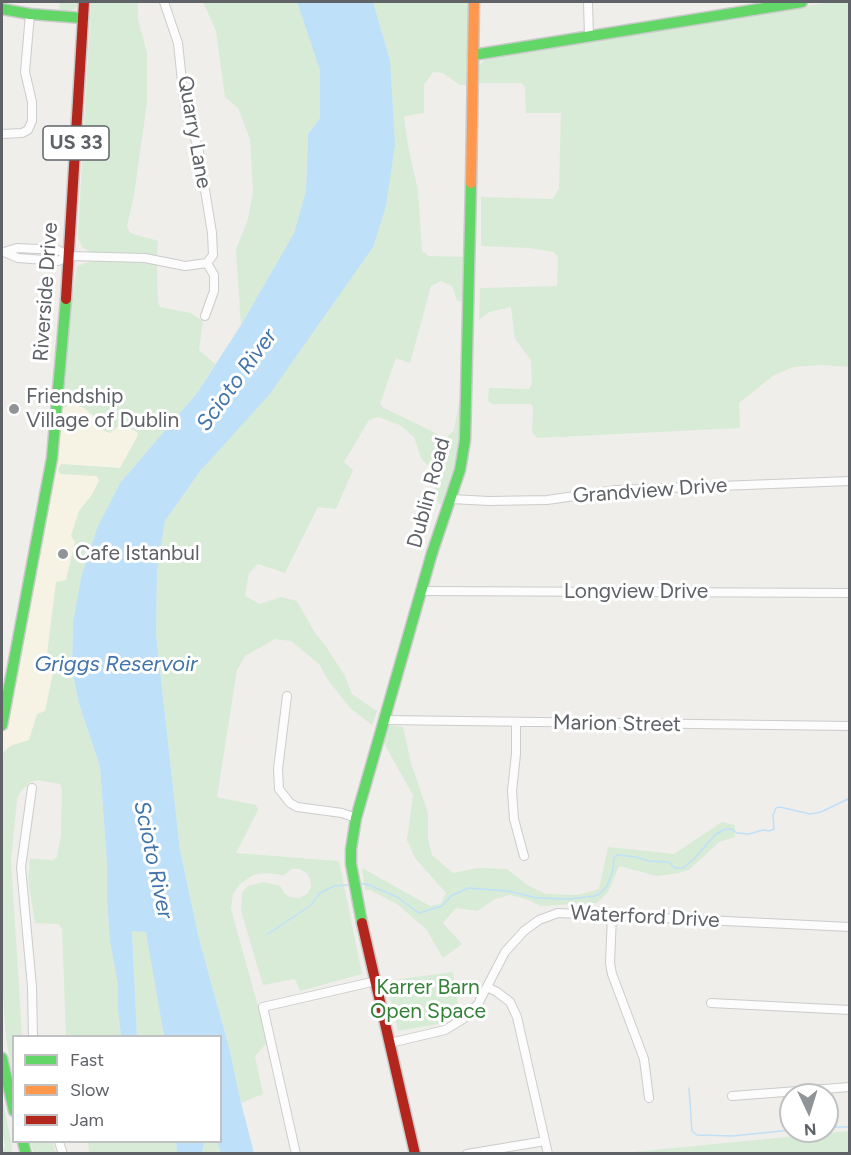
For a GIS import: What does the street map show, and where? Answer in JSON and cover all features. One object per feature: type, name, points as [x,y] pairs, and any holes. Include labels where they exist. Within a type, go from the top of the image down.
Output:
[{"type":"main road","name":"Riverside Drive","points":[[2,725],[52,458],[69,256],[84,2]]},
{"type":"main road","name":"Dublin Road","points":[[415,1154],[352,874],[351,849],[356,818],[432,553],[460,470],[467,408],[474,2]]},
{"type":"main road","points":[[472,55],[589,37],[749,5],[802,2]]},
{"type":"main road","points":[[2,9],[30,14],[83,18]]},
{"type":"main road","points":[[2,1060],[12,1102]]},
{"type":"street","name":"Quarry Lane","points":[[164,2],[178,43],[184,101],[201,162],[214,246],[213,255],[207,263],[214,275],[214,291],[205,316]]},
{"type":"street","points":[[588,2],[589,37]]},
{"type":"street","points":[[2,134],[22,133],[28,130],[32,121],[32,102],[26,72],[30,14]]},
{"type":"street","points":[[3,252],[17,248],[58,250],[69,256],[145,258],[185,266],[207,263]]},
{"type":"street","name":"Grandview Drive","points":[[451,499],[547,500],[616,490],[849,481]]},
{"type":"street","name":"Longview Drive","points":[[422,591],[849,593]]},
{"type":"street","points":[[287,696],[278,769],[279,789],[290,803],[297,807],[342,813],[356,818]]},
{"type":"street","name":"Marion Street","points":[[384,720],[849,726]]},
{"type":"street","points":[[516,723],[516,754],[512,791],[514,819],[524,856]]},
{"type":"street","points":[[32,788],[21,867],[32,987],[33,1035]]},
{"type":"street","name":"Waterford Drive","points":[[390,1043],[454,1026],[471,1012],[505,952],[539,920],[558,913],[849,927]]},
{"type":"street","points":[[612,915],[610,963],[612,974],[644,1059],[648,1098]]},
{"type":"street","points":[[296,1154],[263,1007],[376,981]]},
{"type":"street","points":[[487,987],[510,1002],[517,1017],[548,1154]]},
{"type":"street","points":[[711,1003],[849,1010]]},
{"type":"street","points":[[732,1096],[849,1087]]},
{"type":"street","points":[[472,1153],[545,1142]]},
{"type":"shaded area","points":[[73,404],[84,408],[97,419],[104,431],[110,433],[120,424],[137,432],[138,435],[120,468],[61,464],[61,474],[98,476],[99,481],[79,511],[71,535],[75,542],[66,580],[55,663],[45,712],[37,714],[30,740],[10,746],[2,753],[2,718],[63,408]]},
{"type":"green space","points":[[60,2],[79,2],[76,8],[68,12],[59,11]]},
{"type":"green space","points":[[91,2],[138,3],[138,19],[147,53],[147,103],[134,195],[127,226],[130,233],[158,241],[157,256],[90,252],[82,247],[78,237]]},
{"type":"green space","points":[[203,2],[297,2],[320,71],[320,118],[308,134],[306,191],[294,233],[241,325],[236,250],[248,219],[253,192],[250,139],[238,108],[225,97],[216,31]]},
{"type":"green space","points":[[373,2],[470,2],[467,85],[460,85],[443,73],[433,72],[424,85],[424,113],[404,116],[418,190],[422,251],[429,256],[467,257],[466,302],[457,301],[452,286],[441,281],[431,286],[410,363],[396,358],[380,404],[446,438],[454,430],[461,392],[463,394],[461,434],[455,466],[441,505],[438,503],[431,469],[421,458],[414,437],[400,425],[378,417],[369,420],[344,462],[353,470],[336,509],[318,507],[285,573],[258,564],[249,573],[245,596],[260,604],[281,597],[297,601],[315,633],[345,676],[352,694],[377,711],[372,725],[350,708],[328,680],[319,664],[291,641],[275,639],[245,656],[237,670],[217,797],[256,805],[258,810],[236,853],[339,861],[362,974],[300,991],[295,979],[263,985],[241,911],[242,893],[248,886],[263,882],[280,886],[290,897],[299,898],[307,894],[311,887],[310,879],[307,873],[299,869],[292,869],[284,875],[266,873],[253,875],[240,884],[233,894],[231,909],[261,1017],[266,1044],[255,1056],[263,1094],[241,1103],[229,1047],[199,939],[180,850],[156,634],[157,572],[165,521],[201,470],[373,247],[390,60]]},
{"type":"green space","points":[[831,2],[849,2],[849,367],[822,365],[794,367],[774,375],[739,403],[740,428],[537,438],[532,432],[533,407],[531,404],[493,404],[488,401],[489,388],[529,389],[532,383],[531,360],[515,339],[511,307],[489,312],[479,320],[480,288],[557,286],[558,258],[554,252],[529,248],[481,246],[481,197],[553,199],[559,188],[561,113],[526,113],[525,87],[521,83],[477,83],[478,67],[487,57]]},
{"type":"green space","points":[[99,259],[157,264],[160,307],[190,313],[203,321],[199,350],[215,364],[197,393],[120,483],[97,528],[81,578],[73,622],[72,670],[79,704],[100,767],[110,941],[118,985],[121,1035],[66,1035],[62,929],[59,924],[35,923],[28,879],[30,859],[53,860],[57,857],[61,835],[62,790],[60,784],[37,780],[30,782],[17,799],[11,861],[22,1035],[12,1035],[12,1072],[6,1039],[2,980],[3,753],[10,746],[29,740],[37,714],[45,711],[55,663],[47,654],[56,582],[66,580],[75,542],[71,536],[79,511],[99,481],[97,476],[60,474],[58,469],[61,464],[120,468],[138,435],[137,432],[121,424],[110,433],[104,431],[97,419],[84,408],[73,404],[63,408],[71,308],[77,266]]},
{"type":"green space","points":[[388,725],[403,727],[411,763],[428,813],[428,839],[432,855],[453,873],[478,868],[507,869],[527,885],[546,894],[578,895],[599,889],[608,847],[674,854],[722,822],[735,825],[735,837],[719,842],[689,870],[679,873],[657,876],[619,866],[608,892],[597,903],[541,906],[510,895],[495,899],[477,911],[456,908],[443,923],[462,944],[443,958],[426,929],[397,904],[370,890],[365,890],[362,868],[430,906],[441,904],[446,893],[415,858],[407,840],[413,795],[383,742]]},
{"type":"green space","points":[[132,930],[147,932],[164,1035],[137,1035]]},
{"type":"green space","name":"Karrer Barn Open Space","points":[[453,972],[459,1012],[444,1023],[398,1031],[386,981]]},
{"type":"green space","points":[[2,1096],[12,1153],[2,1153],[2,1149],[5,1148]]},
{"type":"green space","points":[[849,1131],[849,1153],[622,1153],[779,1138],[779,1143],[839,1143],[839,1132]]},
{"type":"green space","points":[[30,1143],[52,1143],[56,1153],[34,1153]]},
{"type":"green space","points":[[88,1143],[176,1143],[177,1153],[89,1153]]},
{"type":"green space","points":[[204,1143],[217,1143],[221,1153],[202,1153]]},
{"type":"water","name":"Griggs Reservoir","points":[[297,2],[373,2],[390,60],[395,144],[386,206],[373,247],[269,395],[201,470],[165,521],[157,572],[156,634],[180,850],[199,939],[229,1047],[254,1153],[221,1153],[217,1143],[222,1143],[222,1035],[164,1035],[146,932],[132,931],[137,1035],[121,1035],[118,985],[110,941],[100,767],[79,704],[72,670],[73,622],[81,578],[97,528],[120,483],[197,393],[241,325],[294,233],[306,191],[308,134],[320,118],[320,71]]},
{"type":"water","points":[[176,1143],[204,1143],[202,1153],[177,1153]]},
{"type":"waterway","points":[[359,883],[397,897],[419,913],[442,906],[451,896],[468,888],[508,891],[537,898],[570,899],[594,896],[600,894],[607,886],[613,870],[614,857],[618,855],[648,861],[669,862],[675,868],[683,868],[715,835],[723,830],[731,829],[737,833],[749,834],[763,830],[769,831],[774,829],[773,815],[776,808],[810,814],[821,812],[850,798]]},
{"type":"waterway","points":[[268,934],[311,905],[320,893],[334,886],[348,885]]},
{"type":"waterway","points":[[689,1088],[692,1131],[697,1135],[732,1136],[779,1131]]},
{"type":"waterway","points":[[839,1127],[850,1127]]},
{"type":"traffic: fast","points":[[473,55],[802,2]]},
{"type":"traffic: fast","points":[[2,9],[30,14],[83,18]]},
{"type":"traffic: fast","points":[[362,923],[351,864],[356,818],[432,553],[460,470],[465,440],[471,183]]},
{"type":"traffic: fast","points":[[2,725],[52,458],[66,299]]},
{"type":"traffic: fast","points":[[2,1058],[12,1102]]},
{"type":"traffic: fast","points":[[23,1143],[26,1154]]},
{"type":"traffic: slow","points":[[471,183],[474,2]]},
{"type":"traffic: jam","points":[[66,299],[84,2]]},
{"type":"traffic: jam","points":[[362,923],[415,1154]]},
{"type":"place","name":"Friendship Village of Dublin","points":[[14,409]]},
{"type":"place","name":"Cafe Istanbul","points":[[63,554]]},
{"type":"water label","name":"Scioto River","points":[[237,380]]},
{"type":"water label","name":"Scioto River","points":[[153,860]]}]
